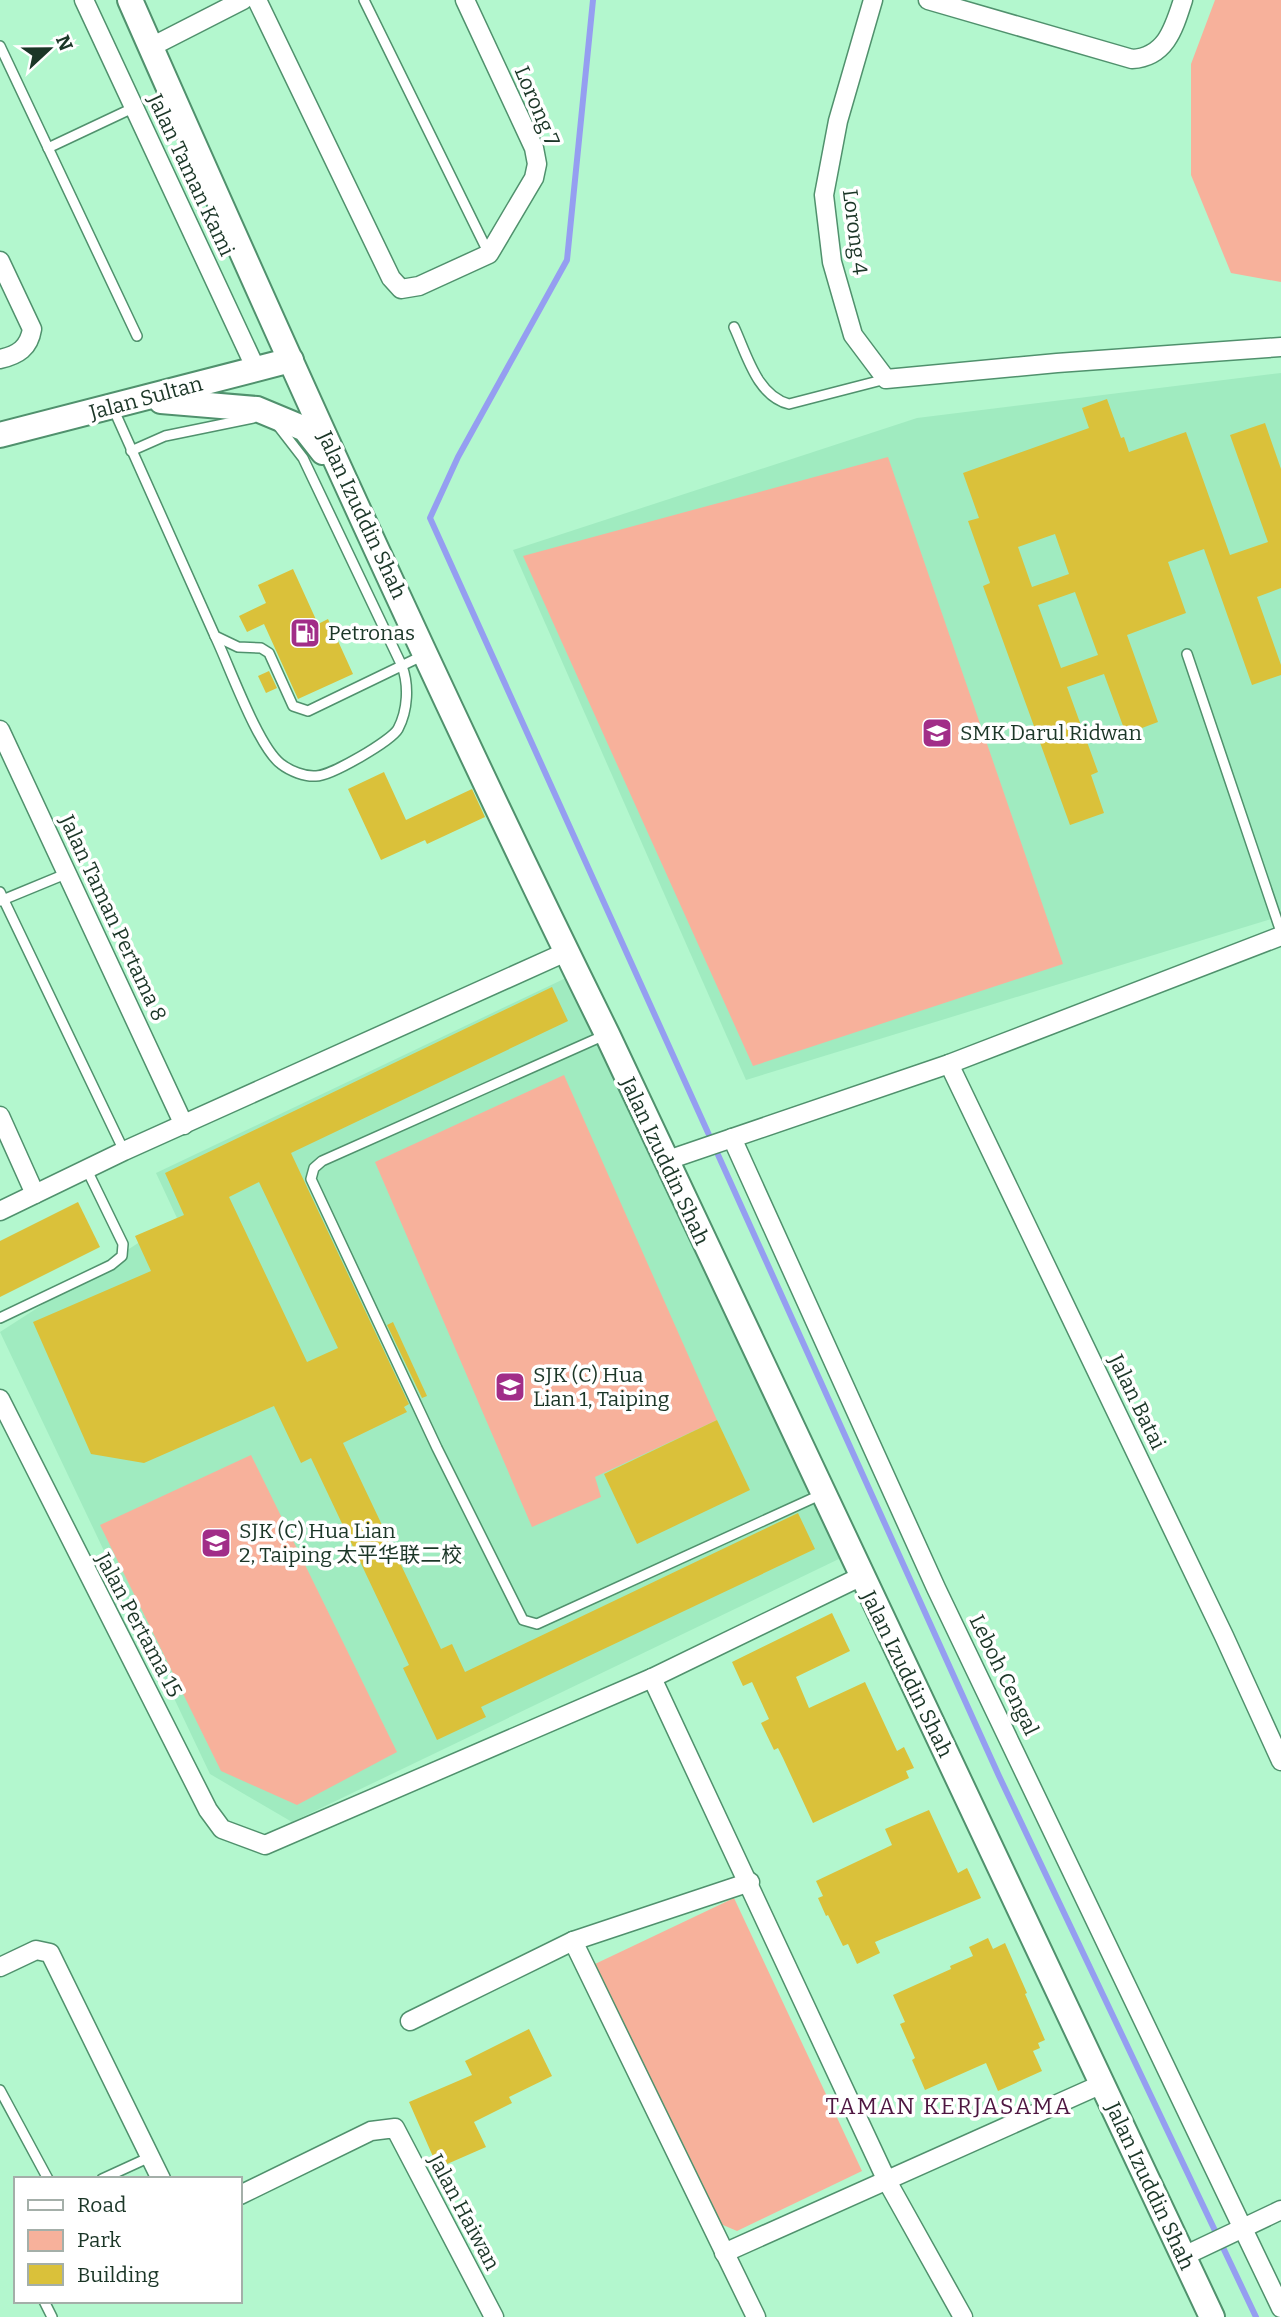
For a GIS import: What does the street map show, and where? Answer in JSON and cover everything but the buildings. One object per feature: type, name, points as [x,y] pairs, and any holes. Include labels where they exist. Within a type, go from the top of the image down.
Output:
[{"type":"main road","name":"Jalan Izuddin Shah","points":[[130,0],[350,493],[522,866],[607,1034],[860,1577],[1212,2317]]},
{"type":"main road","name":"Jalan Sultan","points":[[3,436],[291,360]]},
{"type":"main road","points":[[144,399],[239,406],[284,419],[304,429],[350,493]]},
{"type":"street","name":"Jalan Taman Kami","points":[[84,0],[256,369]]},
{"type":"street","points":[[151,47],[243,0]]},
{"type":"street","points":[[257,0],[391,278],[401,289],[419,286],[489,254]]},
{"type":"street","name":"Lorong 7","points":[[465,0],[534,148],[537,164],[534,178],[489,254]]},
{"type":"street","name":"Lorong 4","points":[[873,0],[838,121],[824,195],[832,262],[853,335],[886,379]]},
{"type":"street","points":[[928,0],[1132,58],[1143,58],[1158,50],[1173,32],[1183,0]]},
{"type":"street","points":[[0,262],[32,329],[30,341],[23,350],[0,359]]},
{"type":"street","points":[[886,379],[1057,363],[1281,347]]},
{"type":"street","name":"Jalan Taman Pertama 8","points":[[0,730],[184,1125]]},
{"type":"street","points":[[665,1161],[949,1064],[1281,934]]},
{"type":"street","points":[[0,1211],[124,1151],[566,952]]},
{"type":"street","name":"Jalan Batai","points":[[949,1064],[1279,1752]]},
{"type":"street","points":[[0,1116],[35,1194]]},
{"type":"street","name":"Leboh Cengal","points":[[728,1139],[1235,2232],[1281,2308]]},
{"type":"street","name":"Jalan Pertama 15","points":[[0,1399],[208,1810],[222,1829],[265,1845],[652,1678]]},
{"type":"street","points":[[860,1577],[652,1678],[750,1882],[887,2181],[963,2317]]},
{"type":"street","points":[[410,2021],[573,1941],[750,1882]]},
{"type":"street","points":[[573,1941],[756,2317]]},
{"type":"street","points":[[0,1967],[36,1950],[50,1953],[160,2177]]},
{"type":"street","points":[[724,2253],[1102,2084]]},
{"type":"street","name":"Jalan Haiwan","points":[[242,2194],[371,2131],[395,2128],[494,2317]]},
{"type":"street","points":[[1184,2256],[1281,2210]]},
{"type":"lane","points":[[364,0],[489,254]]},
{"type":"lane","points":[[0,46],[137,336]]},
{"type":"lane","points":[[48,148],[135,107]]},
{"type":"lane","points":[[734,327],[764,389],[775,400],[789,404],[886,379]]},
{"type":"lane","points":[[112,407],[131,450],[265,746],[280,763],[297,772],[317,777],[391,739],[404,714],[407,680],[303,458],[287,433],[272,422],[253,418],[165,436],[131,450]]},
{"type":"lane","points":[[215,636],[238,647],[265,650],[293,706],[302,712],[426,654]]},
{"type":"lane","points":[[1187,653],[1281,934]]},
{"type":"lane","points":[[68,873],[1,898],[124,1151]]},
{"type":"lane","points":[[607,1034],[322,1161],[314,1168],[311,1179],[510,1598],[523,1620],[537,1624],[821,1494]]},
{"type":"lane","points":[[0,1318],[111,1265],[122,1256],[123,1244],[87,1170]]},
{"type":"lane","points":[[0,2090],[47,2177]]},
{"type":"lane","points":[[106,2177],[150,2157]]},
{"type":"shaded area","name":"SMK Darul Ridwan","points":[[1281,373],[1281,916],[746,1080],[513,550],[917,418]]},
{"type":"shaded area","name":"SJK (C) Hua Lian 1, Taiping","points":[[568,977],[843,1557],[292,1822],[210,1774],[0,1332],[177,1218],[156,1173]]},
{"type":"green space","points":[[1215,0],[1281,0],[1281,282],[1231,273],[1191,175],[1191,64]]},
{"type":"green space","points":[[888,457],[1063,964],[753,1066],[523,556]]},
{"type":"green space","points":[[564,1075],[717,1420],[595,1477],[601,1497],[532,1527],[375,1162]]},
{"type":"green space","points":[[251,1455],[397,1752],[297,1805],[221,1771],[100,1525]]},
{"type":"green space","points":[[734,1898],[862,2171],[737,2231],[716,2222],[595,1964]]},
{"type":"waterway","points":[[593,0],[567,260],[458,457],[430,518],[999,1776],[1256,2317]]},
{"type":"place","name":"Petronas","points":[[305,633]]},
{"type":"place","name":"SMK Darul Ridwan","points":[[937,733]]},
{"type":"place","name":"SJK (C) Hua Lian 1, Taiping","points":[[510,1387]]},
{"type":"place","name":"SJK (C) Hua Lian 2, Taiping 太平华联二校","points":[[216,1543]]},
{"type":"district","name":"TAMAN KERJASAMA","points":[[949,2106]]}]
